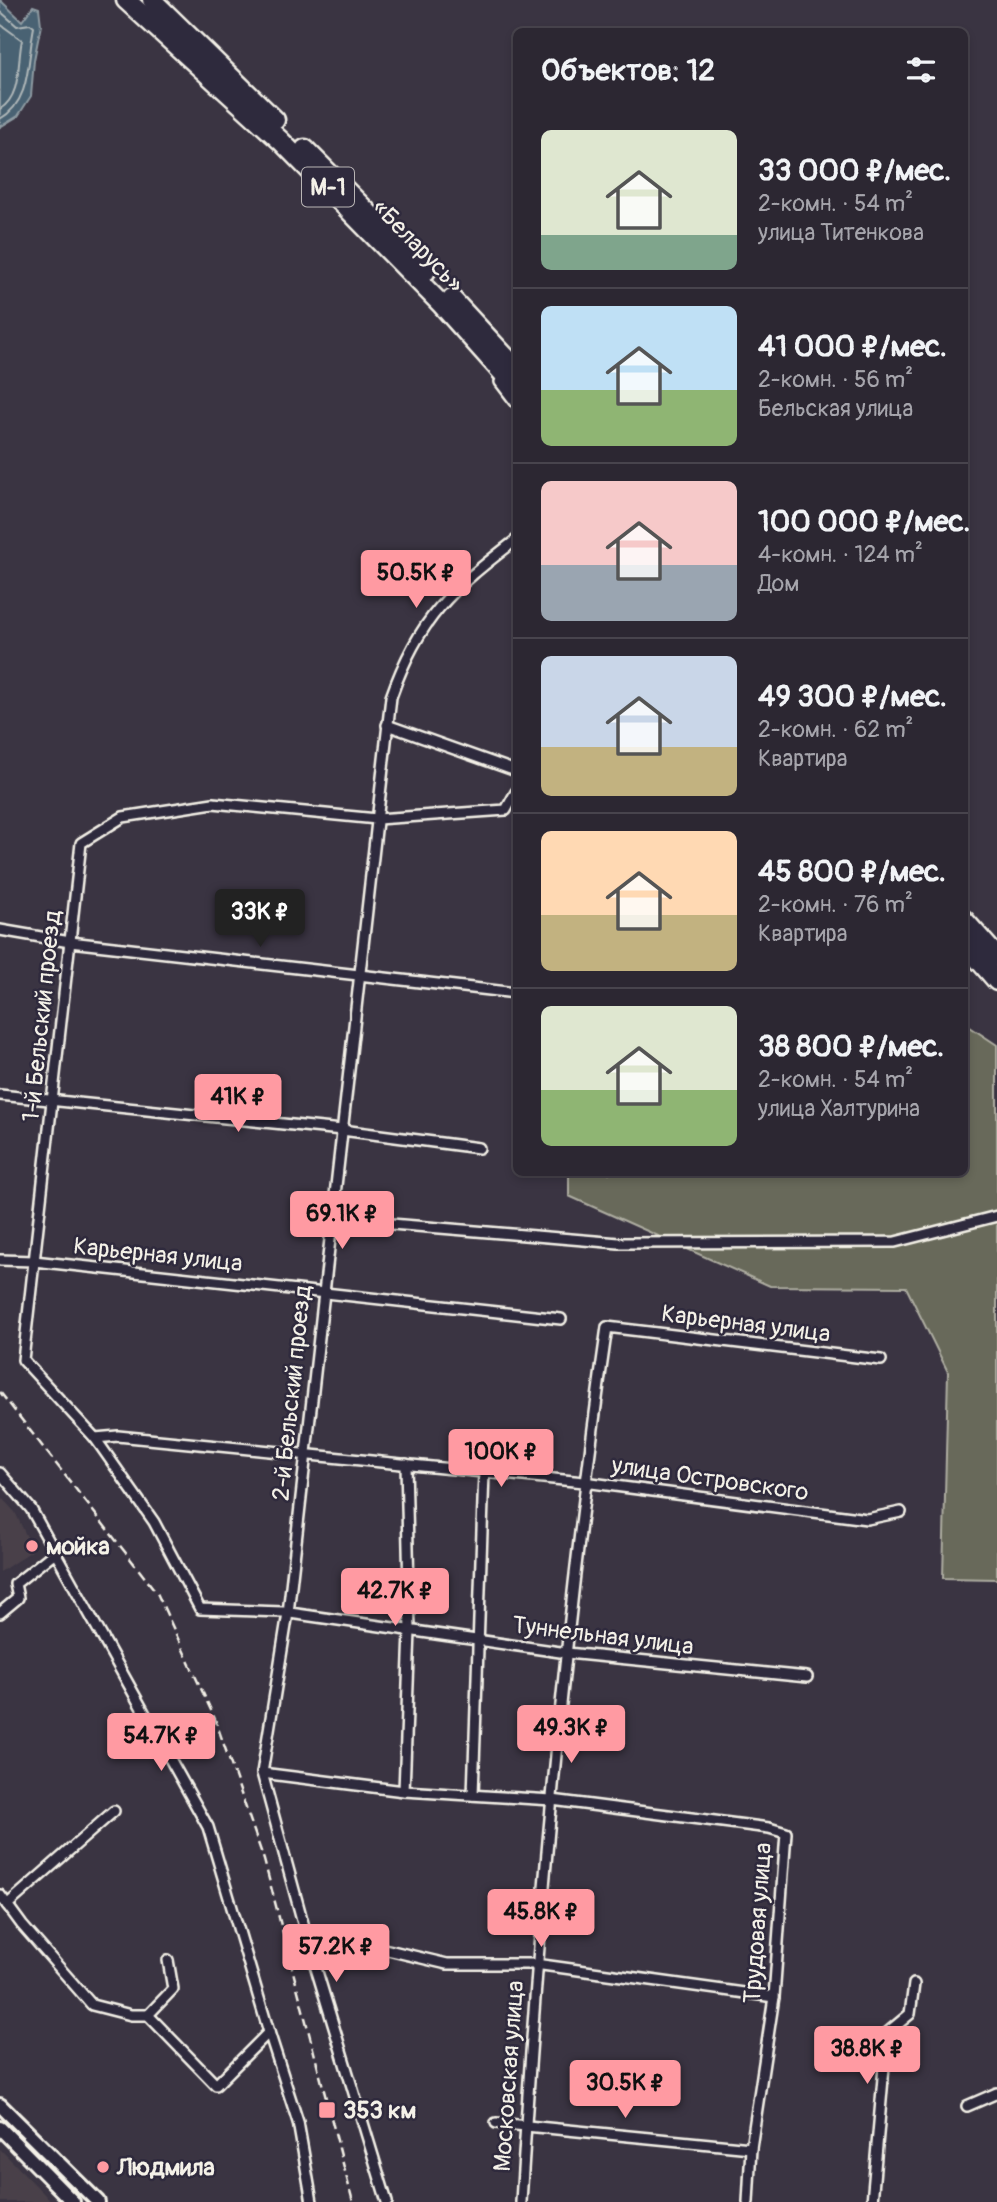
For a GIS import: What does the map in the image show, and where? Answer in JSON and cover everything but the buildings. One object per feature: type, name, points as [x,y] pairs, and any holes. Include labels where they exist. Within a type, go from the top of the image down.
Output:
[{"type":"highway","name":"«Беларусь»","points":[[126,0],[281,141],[442,305],[513,385]]},
{"type":"highway","name":"«Беларусь»","points":[[152,0],[359,200],[513,365]]},
{"type":"highway","points":[[968,924],[997,957]]},
{"type":"highway","points":[[968,948],[997,981]]},
{"type":"main road","points":[[0,2105],[98,2202]]},
{"type":"main road","points":[[0,2128],[73,2202]]},
{"type":"street","points":[[442,305],[513,399]]},
{"type":"street","name":"2-й Бельский проезд","points":[[262,1773],[288,1613],[391,697],[401,668],[431,615],[456,590],[513,542]]},
{"type":"street","points":[[387,725],[513,770]]},
{"type":"street","points":[[377,819],[506,810],[513,797]]},
{"type":"street","name":"1-й Бельский проезд","points":[[23,1360],[81,843],[123,817],[213,803],[377,819]]},
{"type":"street","points":[[0,930],[70,942],[513,993]]},
{"type":"street","points":[[0,1095],[342,1130],[479,1148]]},
{"type":"street","points":[[331,1219],[619,1243],[895,1242],[997,1216]]},
{"type":"street","name":"Карьерная улица","points":[[0,1260],[34,1261],[561,1319]]},
{"type":"street","name":"Карьерная улица","points":[[607,1327],[881,1360]]},
{"type":"street","name":"Московская улица","points":[[521,2202],[536,1964],[552,1800],[584,1482],[607,1327]]},
{"type":"street","name":"Туннельная улица","points":[[23,1360],[95,1438],[154,1522],[200,1609],[288,1613],[567,1653],[807,1677]]},
{"type":"street","name":"улица Островского","points":[[95,1438],[118,1436],[584,1482],[867,1520],[901,1512]]},
{"type":"street","points":[[404,1791],[410,1631],[405,1464]]},
{"type":"street","points":[[473,1795],[484,1472]]},
{"type":"street","points":[[0,1473],[31,1509],[208,1827],[298,2122],[312,2202]]},
{"type":"street","points":[[0,1613],[18,1598],[15,1584],[55,1552]]},
{"type":"street","points":[[262,1773],[309,1945],[387,2202]]},
{"type":"street","name":"Трудовая улица","points":[[262,1773],[404,1791],[552,1800],[769,1828],[786,1833],[774,1997],[751,2148],[748,2202]]},
{"type":"street","points":[[114,1811],[2,1900],[92,2005],[131,2015],[148,2015],[216,2085],[269,2032]]},
{"type":"street","points":[[309,1945],[350,1941],[447,1964],[536,1964],[774,1997]]},
{"type":"street","points":[[148,2015],[173,1989],[168,1960]]},
{"type":"street","points":[[872,2202],[887,2033],[910,2014],[914,1984]]},
{"type":"street","points":[[967,2106],[997,2093]]},
{"type":"street","points":[[496,2123],[751,2148]]},
{"type":"shaded area","points":[[0,1496],[15,1512],[33,1550],[0,1572]]},
{"type":"shaded area","points":[[0,2149],[52,2202],[0,2202]]},
{"type":"green space","points":[[968,1026],[997,1045],[997,1579],[943,1578],[948,1372],[906,1287],[770,1286],[569,1196],[569,1176],[968,1176]]},
{"type":"water","points":[[0,0],[22,21],[33,6],[39,8],[41,25],[31,96],[18,116],[0,127]]},
{"type":"railway","points":[[0,1392],[157,1593],[215,1719],[264,1860],[353,2202]]},
{"type":"place","name":"мойка","points":[[32,1546]]},
{"type":"place","name":"353 км","points":[[327,2110]]},
{"type":"place","name":"Людмила","points":[[103,2167]]}]
